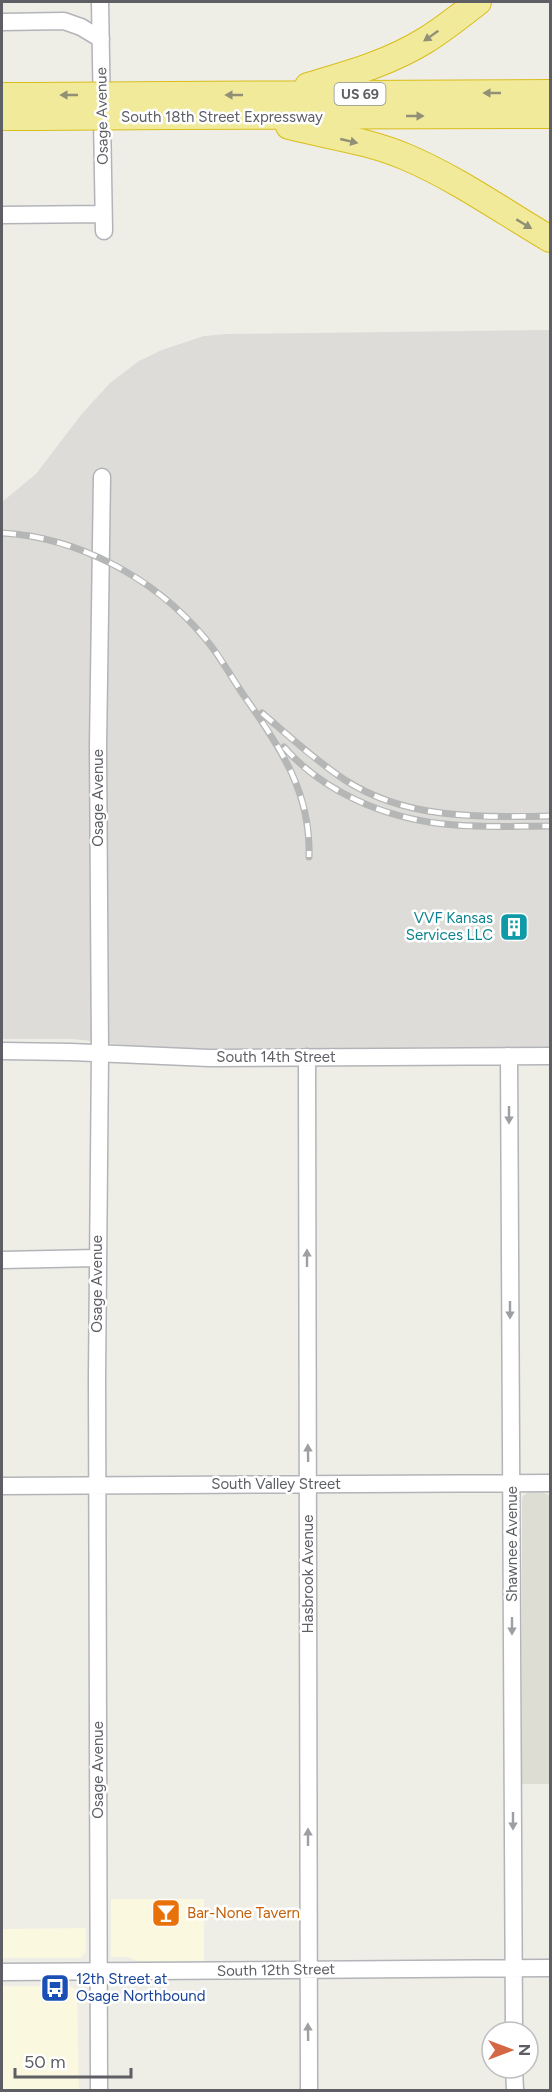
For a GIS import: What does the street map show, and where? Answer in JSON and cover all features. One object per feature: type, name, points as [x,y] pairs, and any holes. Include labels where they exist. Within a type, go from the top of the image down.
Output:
[{"type":"highway","points":[[279,94],[363,70],[391,59],[426,40],[478,2]]},
{"type":"highway","name":"South 18th Street Expressway","points":[[2,96],[35,106],[170,106],[279,94],[550,93]]},
{"type":"highway","name":"South 18th Street Expressway","points":[[2,117],[35,106]]},
{"type":"highway","name":"South 18th Street Expressway","points":[[170,106],[251,117],[550,115]]},
{"type":"highway","points":[[251,117],[384,149],[405,157],[429,167],[550,240]]},
{"type":"street","name":"Osage Avenue","points":[[100,2],[104,231]]},
{"type":"street","points":[[2,22],[64,21],[81,27],[101,39]]},
{"type":"street","points":[[2,215],[103,214]]},
{"type":"street","name":"Osage Avenue","points":[[99,2091],[97,1258],[100,1053],[98,746],[102,477]]},
{"type":"street","name":"South 14th Street","points":[[2,1052],[100,1053],[209,1058],[550,1056]]},
{"type":"street","name":"Shawnee Avenue","points":[[509,1056],[514,2020]]},
{"type":"street","name":"Hasbrook Avenue","points":[[307,1057],[309,2091]]},
{"type":"street","points":[[2,1260],[97,1258]]},
{"type":"street","name":"South Valley Street","points":[[2,1486],[550,1483]]},
{"type":"street","name":"South 12th Street","points":[[2,1972],[550,1968]]},
{"type":"shaded area","points":[[550,330],[550,1047],[160,1049],[73,1039],[2,1039],[2,502],[36,474],[81,415],[110,383],[139,361],[162,350],[204,336]]},
{"type":"shaded area","points":[[528,1492],[542,1492],[550,1496],[550,1784],[522,1784],[522,1500]]},
{"type":"shaded area","points":[[111,1899],[204,1899],[204,1961],[136,1961],[129,1957],[111,1957]]},
{"type":"shaded area","points":[[86,1928],[86,1952],[80,1958],[2,1958],[2,1929]]},
{"type":"shaded area","points":[[2,1986],[70,1986],[77,1990],[79,2090],[2,2090]]},
{"type":"railway","points":[[2,533],[30,536],[59,543],[113,564],[162,596],[203,636],[283,755],[305,813],[309,857]]},
{"type":"railway","points":[[262,713],[313,757],[345,780],[393,803],[470,816],[550,816]]},
{"type":"railway","points":[[284,747],[300,763],[336,790],[400,816],[457,825],[550,826]]},
{"type":"place","name":"VVF Kansas Services LLC","points":[[514,927]]},
{"type":"place","name":"Bar-None Tavern","points":[[166,1913]]},
{"type":"place","name":"12th Street at Osage Northbound","points":[[55,1988]]}]
